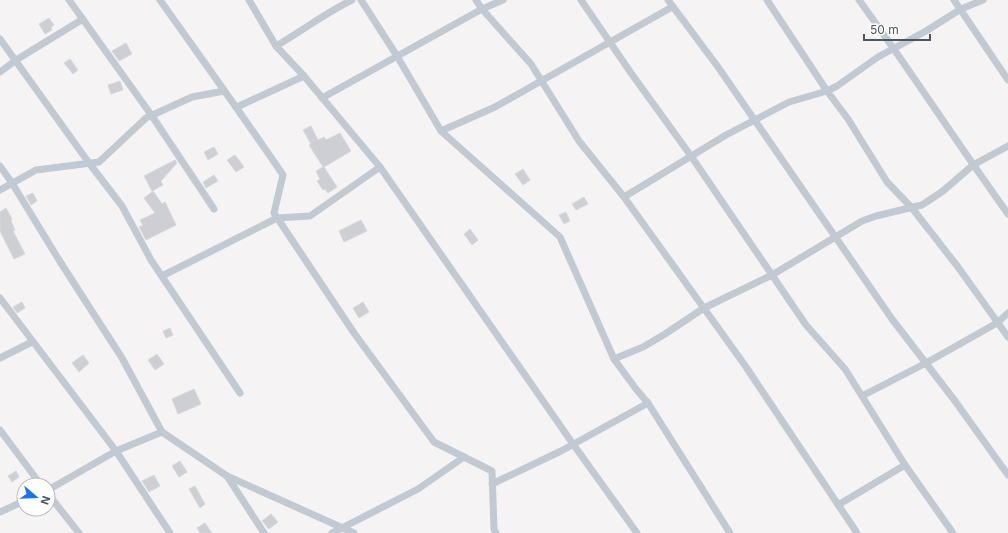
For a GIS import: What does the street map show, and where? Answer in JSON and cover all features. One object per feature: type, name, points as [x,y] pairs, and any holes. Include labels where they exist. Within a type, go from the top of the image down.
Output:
[{"type":"street","points":[[69,0],[152,116],[214,209]]},
{"type":"street","points":[[160,0],[224,91],[237,107],[283,175],[274,213],[354,333],[434,442],[492,471],[494,529],[496,533]]},
{"type":"street","points":[[249,0],[276,46],[304,76],[380,167],[573,444],[637,533]]},
{"type":"street","points":[[276,46],[304,30],[325,14],[352,0]]},
{"type":"street","points":[[361,0],[397,56],[441,131],[560,237],[614,359],[648,403],[730,533]]},
{"type":"street","points":[[476,0],[482,9],[532,64],[579,141],[624,197],[744,364],[857,533]]},
{"type":"street","points":[[322,98],[482,9],[503,0]]},
{"type":"street","points":[[582,0],[630,74],[691,156],[809,329],[845,369],[905,466],[953,533]]},
{"type":"street","points":[[668,0],[718,67],[892,319],[1008,475]]},
{"type":"street","points":[[766,0],[826,91],[848,119],[887,182],[912,208],[958,267],[1008,337]]},
{"type":"street","points":[[860,0],[1008,214]]},
{"type":"street","points":[[954,0],[1008,80]]},
{"type":"street","points":[[624,197],[754,119],[789,102],[826,91],[837,86],[893,48],[926,31],[961,9],[983,0]]},
{"type":"street","points":[[441,131],[495,107],[672,7]]},
{"type":"street","points":[[0,72],[16,60],[83,19]]},
{"type":"street","points":[[0,39],[88,163],[122,206],[150,260],[240,393]]},
{"type":"street","points":[[237,107],[304,76]]},
{"type":"street","points":[[0,190],[36,170],[99,162],[146,118],[192,97],[224,91]]},
{"type":"street","points":[[614,359],[643,347],[666,334],[704,308],[772,275],[862,221],[876,216],[922,205],[932,200],[973,165],[1008,146]]},
{"type":"street","points":[[0,166],[122,358],[162,432],[227,476],[354,533]]},
{"type":"street","points":[[162,276],[277,218],[310,216],[380,167]]},
{"type":"street","points":[[0,298],[116,451],[170,533]]},
{"type":"street","points":[[862,396],[926,364],[997,323],[1008,313]]},
{"type":"street","points":[[0,358],[32,342]]},
{"type":"street","points":[[492,484],[573,444],[648,403]]},
{"type":"street","points":[[0,430],[35,477]]},
{"type":"street","points":[[56,485],[116,451],[162,432]]},
{"type":"street","points":[[332,533],[418,489],[464,457]]},
{"type":"street","points":[[838,505],[905,466]]},
{"type":"street","points":[[227,476],[264,533]]},
{"type":"street","points":[[56,504],[79,533]]},
{"type":"street","points":[[0,512],[16,505]]},
{"type":"building","points":[[49,18],[54,25],[51,27],[52,30],[45,34],[39,24]]},
{"type":"building","points":[[126,43],[132,54],[119,61],[112,51]]},
{"type":"building","points":[[70,59],[78,70],[73,74],[64,63]]},
{"type":"building","points":[[120,81],[123,90],[111,94],[108,85]]},
{"type":"building","points":[[311,126],[318,140],[324,137],[326,140],[340,133],[351,151],[324,167],[337,187],[328,193],[325,189],[323,190],[317,181],[320,179],[316,171],[323,167],[309,145],[311,144],[303,130]]},
{"type":"building","points":[[214,147],[218,154],[208,160],[204,152]]},
{"type":"building","points":[[235,155],[244,167],[236,172],[227,160]]},
{"type":"building","points":[[175,160],[177,163],[161,181],[163,185],[152,191],[144,176]]},
{"type":"building","points":[[523,169],[530,180],[523,185],[515,174]]},
{"type":"building","points":[[214,175],[218,181],[206,188],[203,182]]},
{"type":"building","points":[[153,191],[162,204],[165,202],[176,225],[146,240],[139,227],[143,225],[140,220],[155,213],[144,198]]},
{"type":"building","points":[[33,193],[37,201],[31,205],[26,196]]},
{"type":"building","points":[[584,197],[588,204],[576,210],[572,204]]},
{"type":"building","points":[[6,208],[12,219],[11,221],[15,230],[13,231],[25,254],[14,259],[0,231],[0,212]]},
{"type":"building","points":[[566,212],[570,221],[564,224],[559,215]]},
{"type":"building","points":[[361,220],[367,231],[344,242],[339,231]]},
{"type":"building","points":[[470,229],[478,240],[472,245],[464,234]]},
{"type":"building","points":[[22,302],[25,308],[17,313],[13,307]]},
{"type":"building","points":[[363,302],[369,312],[359,318],[353,308]]},
{"type":"building","points":[[170,328],[173,335],[166,338],[163,331]]},
{"type":"building","points":[[157,354],[164,364],[155,370],[148,360]]},
{"type":"building","points":[[83,355],[89,363],[79,372],[72,363]]},
{"type":"building","points":[[194,389],[201,404],[178,414],[172,399]]},
{"type":"building","points":[[180,461],[187,472],[179,477],[172,466]]},
{"type":"building","points":[[16,471],[19,477],[16,477],[16,479],[12,482],[8,476]]},
{"type":"building","points":[[154,475],[160,486],[149,492],[142,481]]},
{"type":"building","points":[[195,486],[205,504],[200,508],[189,489]]},
{"type":"building","points":[[271,514],[278,522],[269,529],[262,521]]},
{"type":"building","points":[[205,523],[212,533],[200,533],[197,528]]}]
